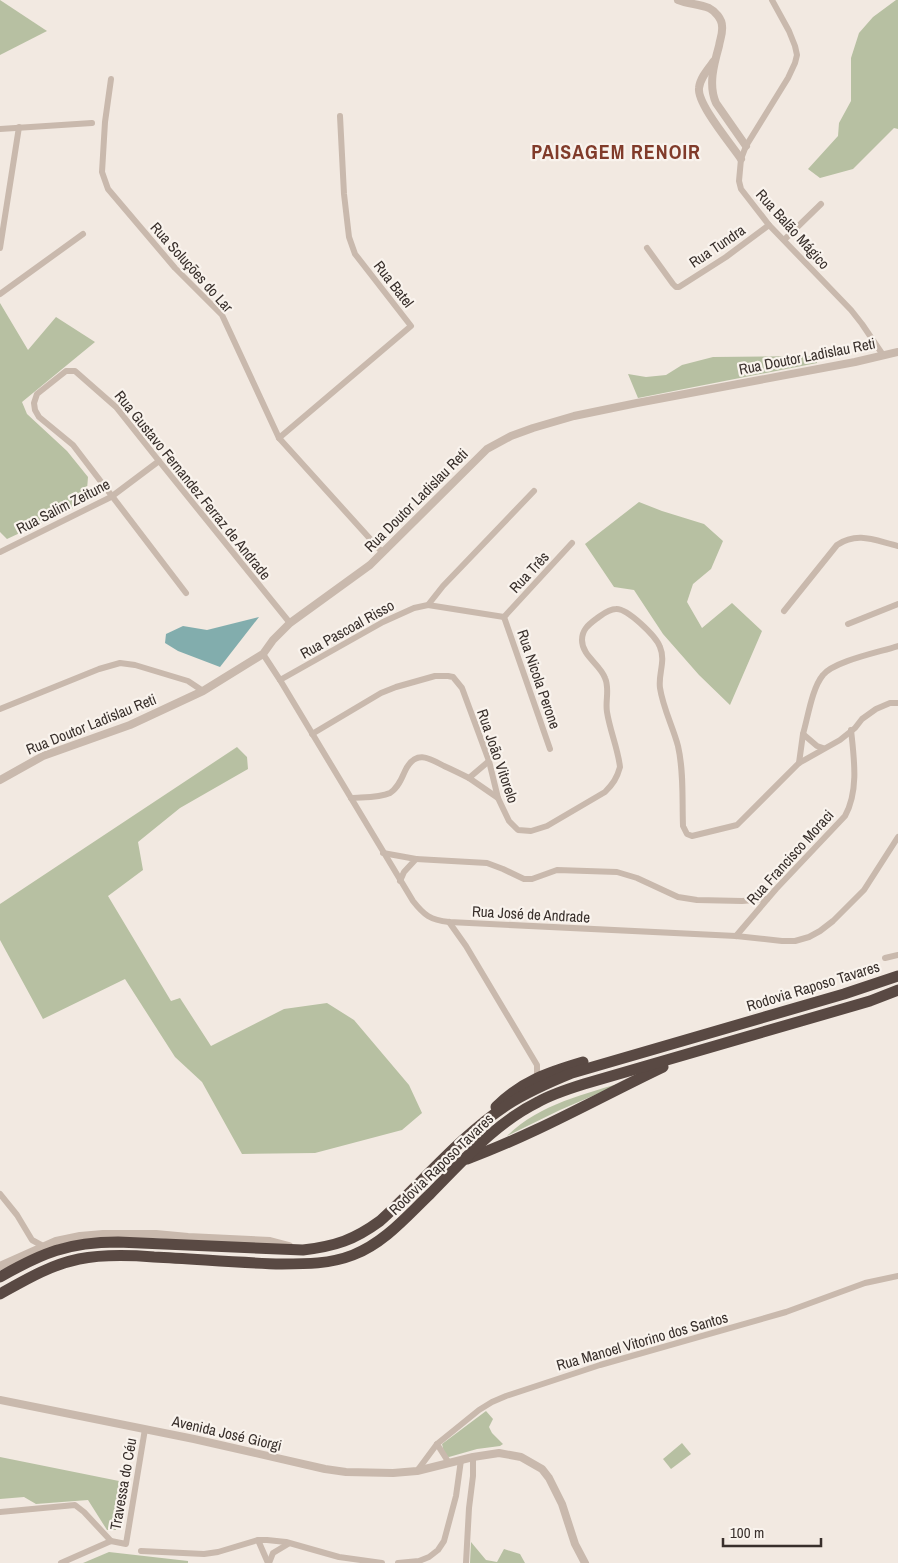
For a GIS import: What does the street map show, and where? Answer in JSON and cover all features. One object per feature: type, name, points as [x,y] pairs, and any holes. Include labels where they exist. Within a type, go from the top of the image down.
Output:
[{"type":"highway","name":"Rodovia Raposo Tavares","points":[[0,1277],[46,1253],[87,1243],[118,1242],[303,1250],[325,1247],[346,1241],[365,1232],[380,1221],[466,1138],[507,1106],[547,1083],[572,1073],[844,994],[898,976]]},
{"type":"highway","name":"Rodovia Raposo Tavares","points":[[1,1294],[40,1272],[80,1258],[123,1255],[255,1264],[314,1264],[334,1261],[353,1255],[370,1246],[394,1229],[499,1127],[537,1102],[584,1084],[870,1001],[898,990]]},
{"type":"highway","points":[[466,1138],[512,1092],[537,1078],[557,1070],[618,1054],[658,1048]]},
{"type":"highway","points":[[463,1161],[552,1122],[601,1099],[634,1080],[696,1052]]},
{"type":"street","points":[[678,0],[708,8],[719,17],[723,28],[715,59],[712,83],[713,97],[746,146]]},
{"type":"street","name":"Rua Balão Mágico","points":[[772,0],[789,30],[795,46],[795,63],[788,78],[746,146],[741,159],[739,181],[741,188],[769,225],[851,310],[883,355]]},
{"type":"street","points":[[715,59],[699,86],[700,100],[741,159]]},
{"type":"street","name":"Rua Soluções do Lar","points":[[111,79],[102,172],[108,188],[175,268],[222,316],[279,438],[382,552]]},
{"type":"street","name":"Rua Batel","points":[[279,438],[411,326],[355,254],[351,246],[344,194],[340,116]]},
{"type":"street","points":[[0,129],[92,123]]},
{"type":"street","points":[[0,248],[19,127]]},
{"type":"street","points":[[784,240],[821,204]]},
{"type":"street","name":"Rua Tundra","points":[[647,248],[673,284],[679,287],[726,258],[769,225]]},
{"type":"street","points":[[0,294],[83,234]]},
{"type":"street","name":"Rua Doutor Ladislau Reti","points":[[0,780],[43,756],[130,725],[203,691],[263,654],[273,640],[290,623],[358,574],[487,450],[512,436],[574,416],[898,352]]},
{"type":"street","name":"Rua Gustavo Fernandez Ferraz de Andrade","points":[[111,497],[73,446],[39,417],[35,410],[34,403],[37,394],[66,371],[75,371],[116,406],[290,623]]},
{"type":"street","name":"Rua Salim Zeitune","points":[[0,552],[111,497],[159,461]]},
{"type":"street","points":[[428,605],[443,586],[534,490]]},
{"type":"street","points":[[111,497],[186,593]]},
{"type":"street","points":[[784,611],[837,545],[843,541],[860,537],[898,546]]},
{"type":"street","name":"Rua Três","points":[[504,617],[572,543]]},
{"type":"street","points":[[848,624],[898,604]]},
{"type":"street","name":"Rua Pascoal Risso","points":[[280,680],[383,622],[414,608],[428,605],[504,617]]},
{"type":"street","name":"Rua João Vitorelo","points":[[312,734],[381,693],[436,676],[448,676],[453,678],[462,688],[503,811],[518,830],[531,831],[547,826],[605,792],[618,776],[620,768],[607,713],[608,686],[601,670],[586,652],[582,638],[583,632],[588,625],[614,608],[622,609],[629,614],[655,638],[662,650],[659,679],[660,690],[678,748],[683,826],[687,834],[692,836],[737,825],[800,763]]},
{"type":"street","name":"Rua Nicola Perone","points":[[504,617],[550,749]]},
{"type":"street","points":[[800,763],[803,734],[815,691],[823,675],[830,669],[842,664],[898,646]]},
{"type":"street","name":"Rua José de Andrade","points":[[263,654],[400,882],[426,916],[436,920],[736,936],[795,941],[809,937],[833,921],[864,890],[898,837]]},
{"type":"street","points":[[0,709],[99,669],[120,663],[135,665],[188,681],[203,691]]},
{"type":"street","points":[[800,763],[823,748],[840,740],[862,719],[876,709],[890,703],[898,703]]},
{"type":"street","name":"Rua Francisco Moraci","points":[[736,936],[837,825],[850,808],[853,797],[854,762],[852,730]]},
{"type":"street","points":[[803,734],[817,746],[823,748]]},
{"type":"street","points":[[351,798],[382,795],[391,792],[402,779],[410,762],[423,756],[469,778],[498,798]]},
{"type":"street","points":[[469,778],[488,762]]},
{"type":"street","points":[[383,853],[416,859],[487,863],[524,879],[532,879],[557,870],[617,872],[637,878],[678,897],[697,900],[767,900]]},
{"type":"street","points":[[400,882],[404,872],[416,859]]},
{"type":"street","points":[[449,922],[466,946],[537,1064],[537,1078]]},
{"type":"street","points":[[885,958],[898,955]]},
{"type":"street","points":[[537,1064],[547,1069],[557,1070]]},
{"type":"street","points":[[0,1194],[14,1210],[32,1240],[43,1246]]},
{"type":"street","points":[[0,1266],[56,1241],[90,1235],[146,1234],[270,1241],[303,1250]]},
{"type":"street","points":[[29,1252],[32,1240]]},
{"type":"street","name":"Rua Manoel Vitorino dos Santos","points":[[417,1471],[437,1444],[479,1410],[506,1396],[600,1365],[786,1312],[864,1283],[898,1276]]},
{"type":"street","name":"Avenida José Giorgi","points":[[0,1400],[346,1472],[393,1473],[417,1471],[473,1457],[507,1453],[521,1457],[542,1469],[549,1478],[562,1504],[574,1544],[585,1563]]},
{"type":"street","name":"Travessa do Céu","points":[[111,1541],[126,1544],[145,1429]]},
{"type":"street","points":[[437,1444],[448,1463]]},
{"type":"street","points":[[466,1563],[473,1457]]},
{"type":"street","points":[[398,1563],[419,1561],[429,1557],[438,1550],[444,1541],[456,1496],[461,1460]]},
{"type":"street","points":[[0,1512],[75,1506],[84,1512],[111,1541],[61,1563]]},
{"type":"street","points":[[258,1540],[269,1563]]},
{"type":"street","points":[[141,1550],[204,1554],[218,1552],[258,1540],[278,1541],[339,1557],[382,1563]]},
{"type":"street","points":[[269,1563],[276,1550],[289,1543]]},
{"type":"green space","points":[[0,0],[47,31],[0,55]]},
{"type":"green space","points":[[898,0],[898,129],[894,128],[853,169],[820,178],[808,169],[838,136],[839,123],[851,101],[851,58],[859,33],[873,17]]},
{"type":"green space","points":[[0,303],[28,350],[56,317],[95,342],[22,402],[27,414],[67,451],[88,477],[86,502],[7,539],[0,532]]},
{"type":"green space","points":[[816,356],[817,363],[638,398],[628,374],[646,377],[666,375],[682,365],[713,357]]},
{"type":"green space","points":[[639,502],[704,524],[723,541],[711,569],[693,584],[687,602],[702,628],[732,603],[762,631],[730,705],[699,675],[663,634],[634,590],[614,587],[585,544]]},
{"type":"green space","points":[[237,747],[247,757],[248,769],[180,808],[138,842],[143,870],[108,896],[171,1001],[180,998],[211,1046],[284,1009],[327,1003],[354,1020],[409,1085],[422,1113],[402,1130],[315,1153],[242,1154],[202,1082],[175,1057],[125,979],[43,1019],[0,940],[0,904]]},
{"type":"green space","points":[[627,1081],[560,1110],[507,1136],[533,1116],[548,1108]]},
{"type":"green space","points":[[486,1411],[493,1419],[489,1427],[492,1433],[503,1444],[449,1457],[445,1456],[442,1444]]},
{"type":"green space","points":[[682,1443],[691,1454],[671,1469],[663,1459]]},
{"type":"green space","points":[[0,1457],[119,1481],[116,1530],[107,1530],[88,1500],[36,1504],[24,1497],[0,1499]]},
{"type":"green space","points":[[471,1542],[486,1560],[497,1562],[504,1549],[520,1554],[525,1563],[470,1563]]},
{"type":"green space","points":[[109,1552],[188,1561],[188,1563],[83,1563]]},
{"type":"water","points":[[259,617],[220,667],[178,651],[165,643],[166,634],[183,626],[207,630]]},
{"type":"district","name":"PAISAGEM RENOIR","points":[[616,151]]}]
